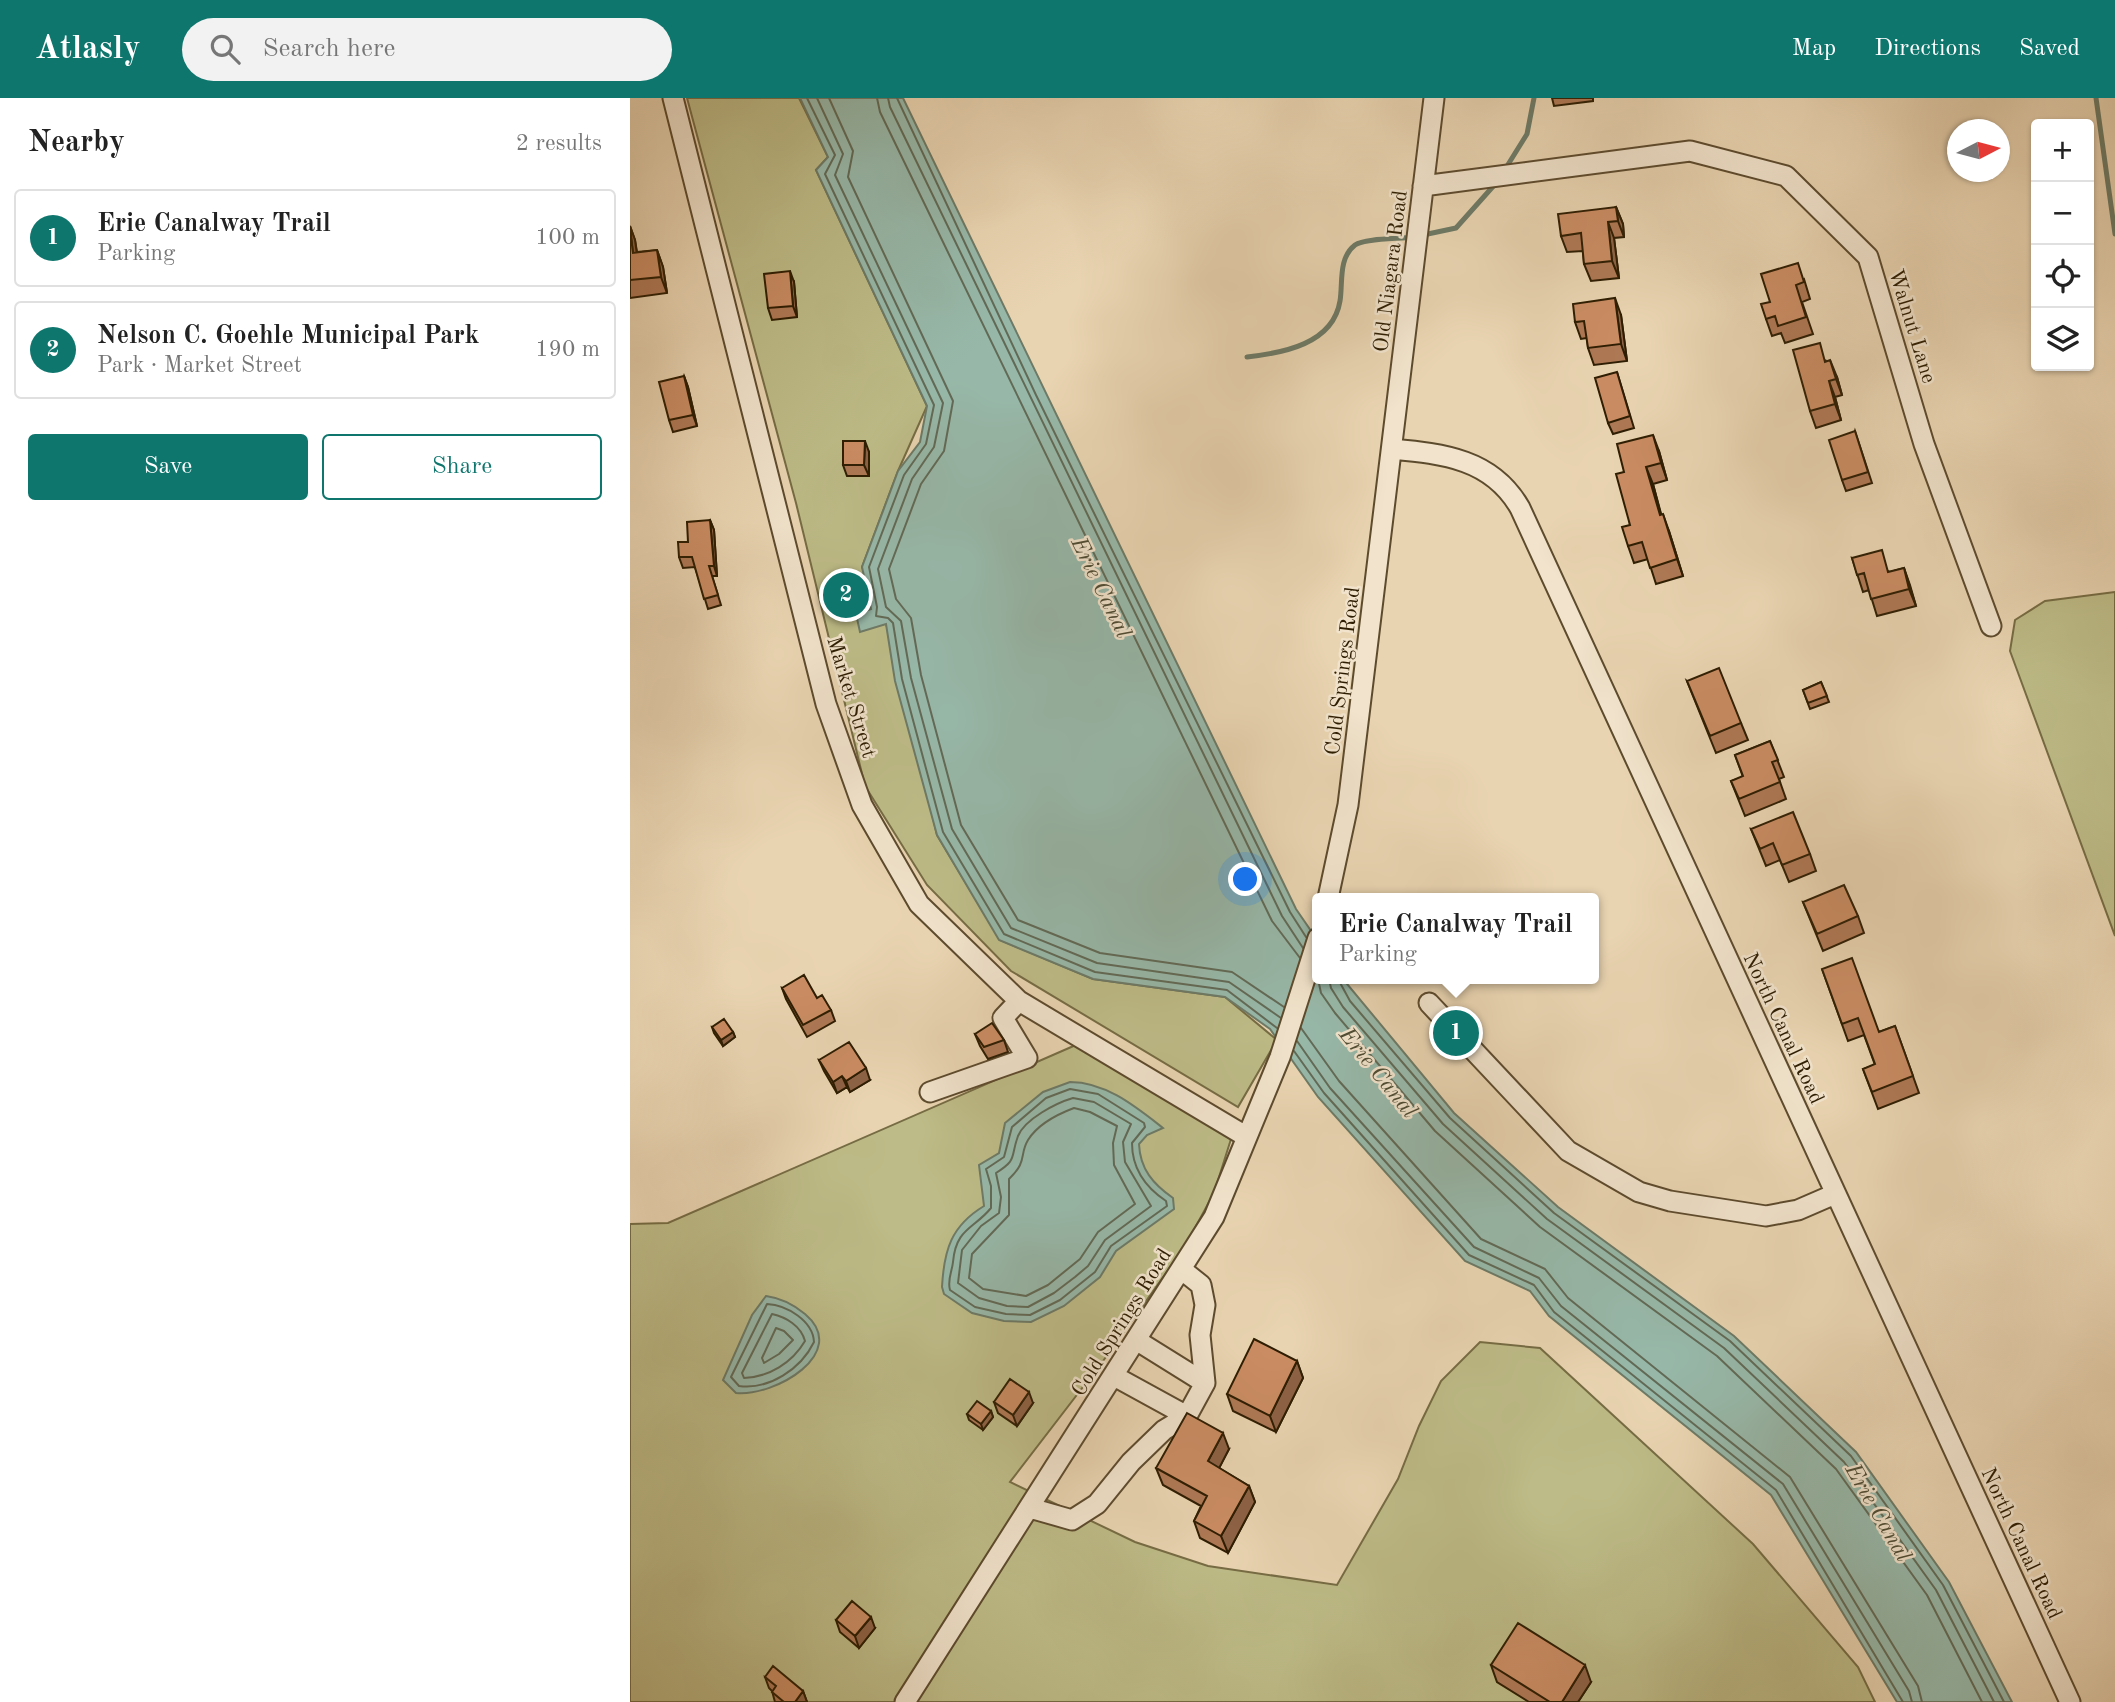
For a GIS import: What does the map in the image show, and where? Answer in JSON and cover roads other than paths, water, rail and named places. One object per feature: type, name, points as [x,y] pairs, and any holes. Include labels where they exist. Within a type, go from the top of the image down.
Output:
[{"type":"street","name":"Market Street","points":[[673,98],[827,704],[862,805],[919,904],[1019,1001],[1247,1137]]},
{"type":"street","name":"Old Niagara Road","points":[[1392,449],[1434,98]]},
{"type":"street","name":"Walnut Lane","points":[[1423,186],[1690,151],[1786,176],[1868,257],[1924,444],[1991,626]]},
{"type":"street","name":"Cold Springs Road","points":[[1329,893],[1348,805],[1392,449]]},
{"type":"street","name":"North Canal Road","points":[[1392,449],[1433,453],[1470,462],[1497,478],[1514,497],[2070,1702]]},
{"type":"street","name":"Cold Springs Road","points":[[905,1702],[1214,1217],[1261,1107],[1312,956]]},
{"type":"street","points":[[930,1092],[1027,1058],[1003,1018],[1019,1001]]},
{"type":"street","points":[[1429,1003],[1568,1151],[1639,1192],[1670,1201],[1766,1216],[1798,1210],[1835,1194]]},
{"type":"street","points":[[1030,1508],[1072,1520],[1097,1504],[1130,1462],[1164,1430],[1187,1416],[1205,1383],[1200,1335],[1205,1305],[1202,1285],[1181,1269]]},
{"type":"street","points":[[1136,1340],[1205,1383]]},
{"type":"street","points":[[1114,1376],[1187,1416]]},
{"type":"water","name":"Erie Canal","points":[[800,98],[903,98],[1296,909],[1312,932],[1312,984],[1347,984],[1454,1113],[1558,1207],[1734,1336],[1856,1452],[1949,1582],[2012,1702],[1897,1702],[1771,1495],[1549,1316],[1530,1291],[1465,1261],[1318,1097],[1270,1029],[1225,997],[1093,979],[999,940],[937,835],[895,681],[886,624],[860,632],[856,614],[871,609],[862,567],[898,471],[920,442],[927,406],[816,170],[828,157]]},
{"type":"water","points":[[1070,1082],[1108,1091],[1163,1128],[1147,1135],[1139,1144],[1140,1153],[1149,1175],[1173,1198],[1174,1209],[1116,1251],[1100,1277],[1064,1306],[1031,1322],[1004,1321],[972,1313],[944,1294],[942,1287],[951,1240],[964,1222],[984,1206],[979,1165],[999,1153],[1005,1123],[1043,1092]]},
{"type":"water","points":[[766,1296],[787,1302],[805,1314],[817,1329],[819,1343],[813,1357],[802,1370],[787,1380],[769,1388],[736,1393],[723,1380],[752,1315]]},
{"type":"waterway","points":[[1504,171],[1527,134],[1534,98]]},
{"type":"waterway","points":[[2096,98],[2115,234]]},
{"type":"waterway","points":[[1423,235],[1456,228],[1497,182]]},
{"type":"waterway","points":[[1247,357],[1276,353],[1304,344],[1328,327],[1340,301],[1346,257],[1355,245],[1374,240],[1413,237]]},
{"type":"place","name":"Nelson C. Goehle Municipal Park","points":[[846,595]]},
{"type":"place","name":"Erie Canalway Trail","points":[[1456,1033]]}]
